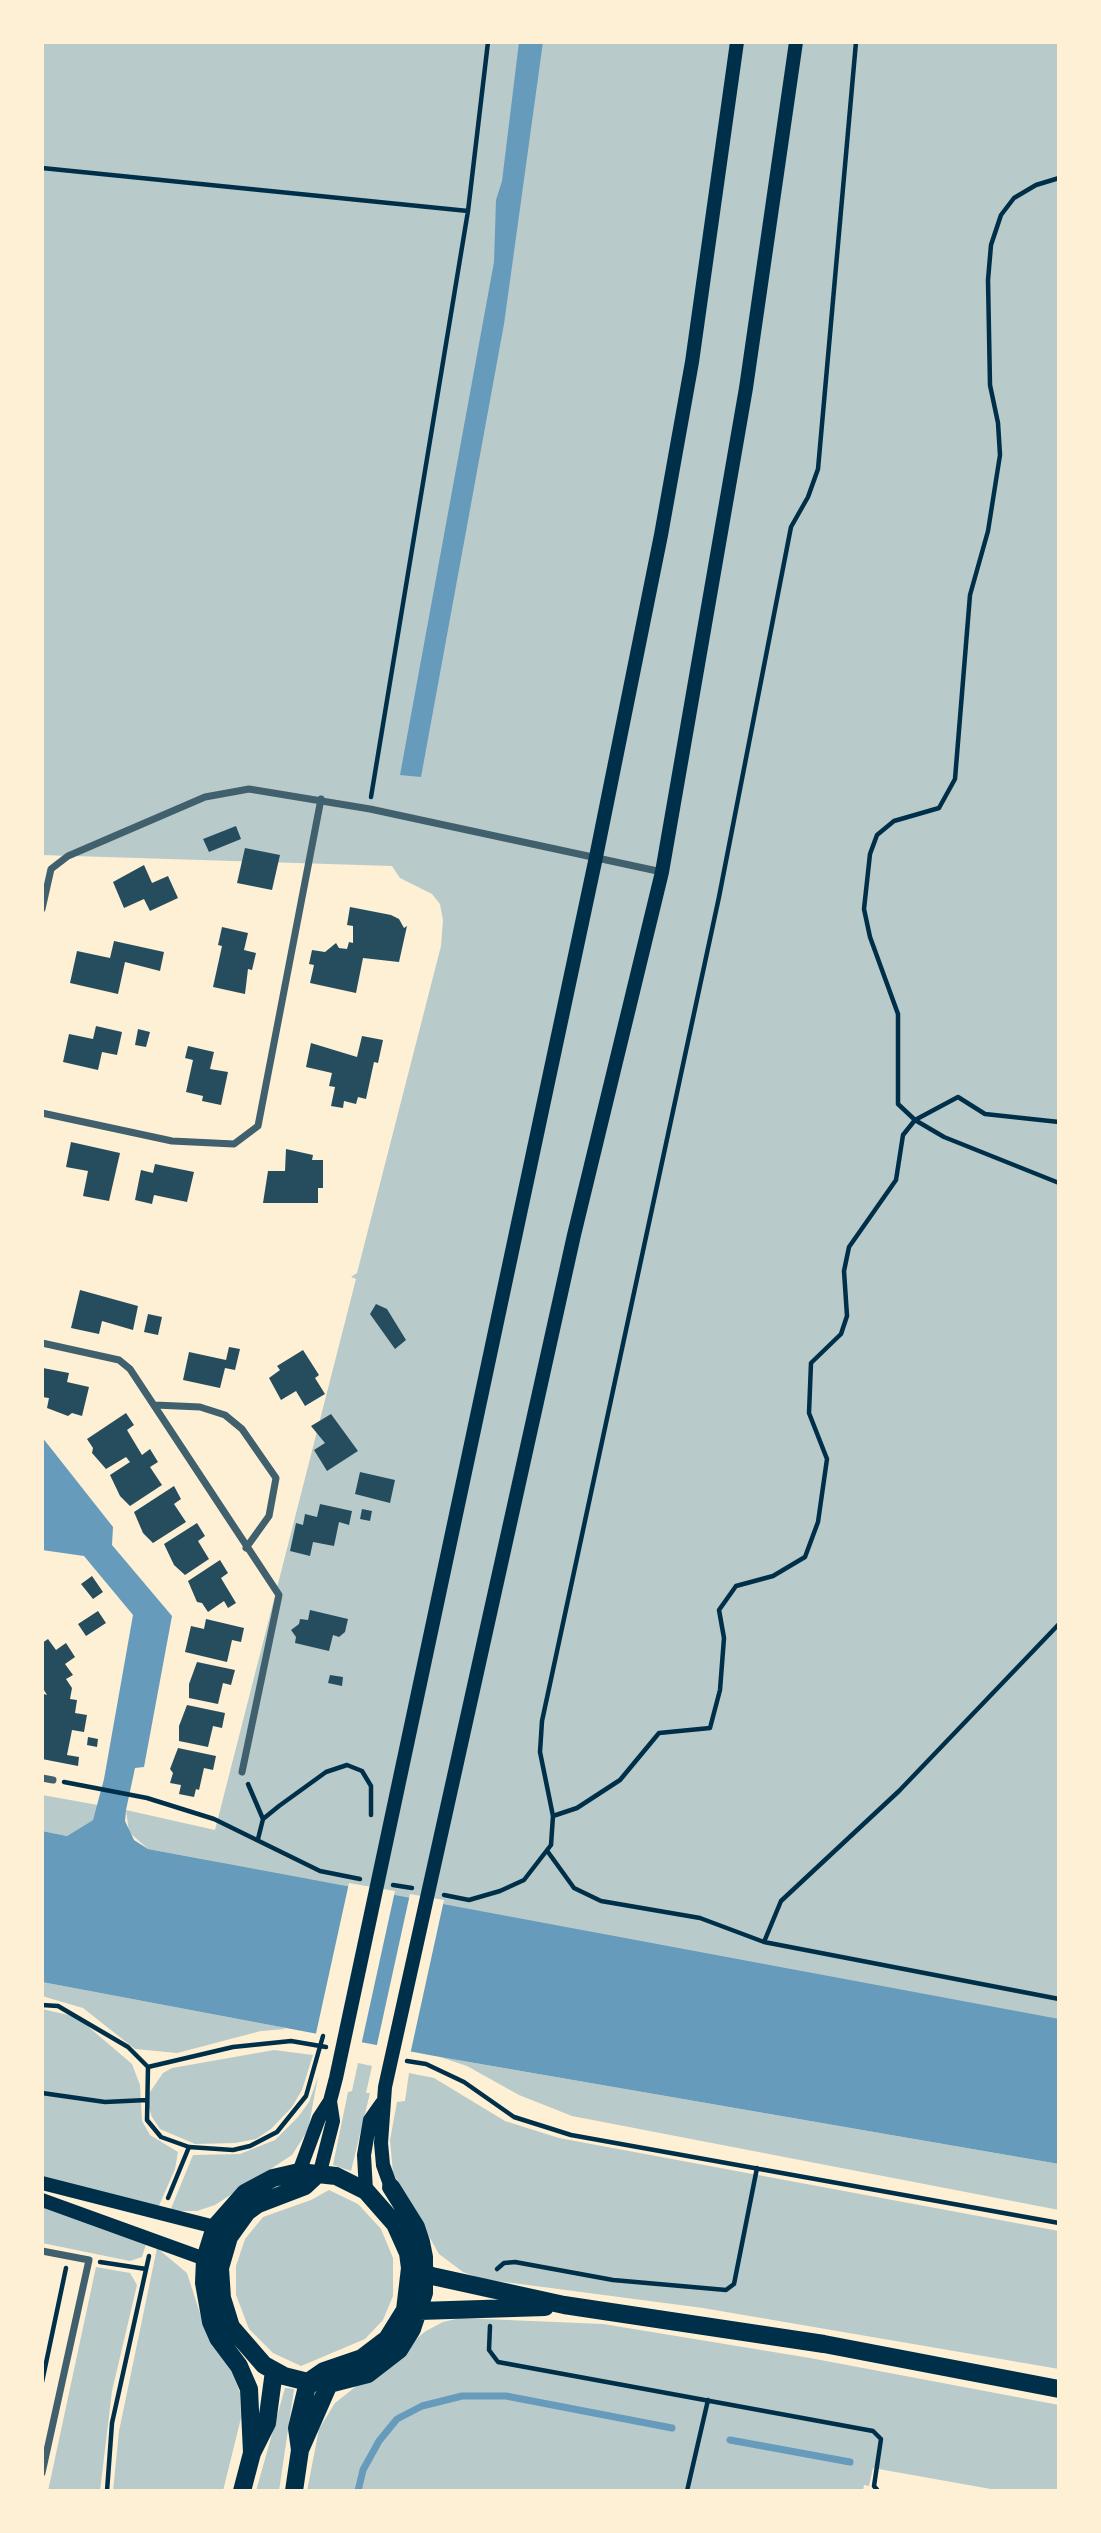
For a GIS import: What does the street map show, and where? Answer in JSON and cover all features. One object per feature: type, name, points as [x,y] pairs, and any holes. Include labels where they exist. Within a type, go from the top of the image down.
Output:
[{"type":"main road","points":[[299,2172],[319,2118],[330,2101],[336,2078],[596,858],[661,536],[692,362],[737,42]]},
{"type":"main road","points":[[300,2450],[297,2428],[308,2382],[324,2371],[362,2358],[387,2339],[405,2310],[424,2257],[416,2227],[391,2187],[383,2165],[382,2103],[571,1248],[662,872],[746,388],[796,42]]},
{"type":"main road","points":[[252,2453],[249,2389],[245,2377],[211,2322],[204,2283],[229,2237],[247,2212],[258,2204],[305,2186],[320,2172],[333,2121],[330,2101]]},
{"type":"main road","points":[[366,2191],[364,2155],[370,2120],[382,2103]]},
{"type":"main road","points":[[299,2172],[320,2172],[353,2182],[366,2191],[395,2224],[417,2271],[419,2311],[399,2350],[385,2363],[368,2374],[329,2384],[308,2382],[274,2371],[253,2355],[231,2327],[213,2264],[215,2227],[227,2209],[251,2188],[273,2178],[299,2172]]},
{"type":"main road","points":[[42,2183],[215,2227]]},
{"type":"main road","points":[[42,2200],[154,2238],[213,2264]]},
{"type":"main road","points":[[417,2271],[564,2305],[824,2344],[1059,2389]]},
{"type":"main road","points":[[419,2311],[564,2305]]},
{"type":"main road","points":[[242,2491],[252,2453],[267,2423],[274,2371]]},
{"type":"main road","points":[[293,2491],[300,2450],[329,2384]]},
{"type":"street","points":[[42,909],[51,869],[68,856],[205,797],[249,789],[321,799],[662,872]]},
{"type":"street","points":[[42,1113],[172,1141],[234,1144],[258,1126],[321,799]]},
{"type":"street","points":[[42,1343],[119,1360],[130,1369],[279,1595],[242,1772]]},
{"type":"street","points":[[155,1405],[200,1407],[225,1415],[242,1429],[276,1478],[270,1516],[246,1548]]},
{"type":"street","points":[[42,1778],[53,1780]]},
{"type":"street","points":[[42,2251],[89,2260],[42,2473]]},
{"type":"path","points":[[370,809],[468,211],[488,42]]},
{"type":"path","points":[[500,1891],[524,1880],[548,1852],[553,1834],[553,1816],[540,1752],[542,1720],[716,911],[791,527],[808,497],[818,469],[856,42]]},
{"type":"path","points":[[42,168],[468,211]]},
{"type":"path","points":[[1059,178],[1036,185],[1014,198],[1001,215],[991,246],[988,280],[989,385],[998,423],[1000,455],[988,531],[970,595],[955,779],[939,808],[894,821],[877,835],[870,854],[864,909],[870,937],[898,1014],[895,1076],[898,1104],[915,1120],[944,1137],[1059,1183]]},
{"type":"path","points":[[553,1816],[577,1808],[620,1780],[659,1733],[710,1728],[720,1689],[724,1638],[719,1610],[736,1586],[773,1576],[805,1557],[818,1522],[827,1460],[809,1413],[811,1363],[841,1334],[846,1316],[844,1271],[849,1247],[896,1180],[903,1135],[915,1120],[958,1097],[985,1114],[1059,1122]]},
{"type":"path","points":[[764,1941],[781,1901],[899,1791],[1059,1624]]},
{"type":"path","points":[[263,1819],[326,1772],[347,1765],[362,1771],[371,1786],[369,1826]]},
{"type":"path","points":[[83,1786],[147,1798],[214,1819],[258,1839],[263,1819],[242,1772]]},
{"type":"path","points":[[548,1852],[574,1888],[601,1901],[700,1918],[764,1941],[1059,1998]]},
{"type":"path","points":[[42,2005],[58,2006],[93,2024],[128,2047],[148,2067],[147,2120],[161,2137],[189,2147],[233,2150],[264,2140],[286,2124],[306,2096],[315,2074]]},
{"type":"path","points":[[148,2067],[233,2047],[279,2042],[291,2041],[332,2048]]},
{"type":"path","points":[[399,2060],[426,2064],[464,2082],[514,2117],[571,2135],[1059,2223]]},
{"type":"path","points":[[42,2093],[105,2102],[147,2100]]},
{"type":"path","points":[[42,2382],[68,2256]]},
{"type":"path","points":[[89,2260],[146,2269]]},
{"type":"path","points":[[107,2491],[112,2423],[141,2291]]},
{"type":"path","points":[[687,2491],[708,2400]]},
{"type":"shaded area","points":[[42,42],[1059,42],[1059,2051],[148,1849],[129,1832],[126,1810],[215,1830],[356,1279],[351,1277],[357,1273],[441,946],[443,920],[440,904],[432,894],[400,878],[392,866],[42,855]]},
{"type":"shaded area","points":[[42,1795],[98,1805],[93,1820],[67,1836],[42,1831]]},
{"type":"shaded area","points":[[42,1982],[286,2029],[261,2031],[177,2053],[135,2049],[83,2008],[42,1996]]},
{"type":"shaded area","points":[[42,2009],[77,2017],[132,2064],[140,2085],[142,2121],[150,2135],[178,2152],[175,2169],[158,2208],[42,2178]]},
{"type":"shaded area","points":[[274,2050],[313,2055],[302,2090],[292,2107],[271,2129],[256,2139],[235,2143],[195,2144],[160,2129],[152,2117],[148,2105],[150,2092],[163,2073],[172,2068]]},
{"type":"shaded area","points":[[440,2057],[1059,2164],[1059,2210],[572,2116],[519,2095],[467,2066]]},
{"type":"shaded area","points":[[358,2063],[372,2066],[366,2093],[370,2093],[351,2171],[333,2165],[348,2092],[352,2091]]},
{"type":"shaded area","points":[[409,2073],[434,2078],[505,2121],[559,2138],[1059,2231],[1059,2369],[703,2308],[482,2279],[463,2272],[439,2254],[393,2173],[390,2140],[397,2102],[405,2101]]},
{"type":"shaded area","points":[[318,2077],[308,2130],[292,2155],[215,2205],[197,2211],[170,2211],[193,2155],[240,2154],[275,2140],[309,2102]]},
{"type":"shaded area","points":[[329,2190],[358,2204],[381,2229],[393,2258],[393,2296],[383,2320],[365,2339],[301,2366],[273,2353],[249,2329],[236,2295],[236,2266],[245,2239],[263,2217],[311,2200]]},
{"type":"shaded area","points":[[42,2206],[146,2244],[142,2257],[130,2261],[42,2243]]},
{"type":"shaded area","points":[[157,2248],[187,2273],[205,2329],[232,2371],[240,2393],[241,2418],[223,2491],[113,2491],[119,2431]]},
{"type":"shaded area","points":[[96,2267],[130,2273],[137,2285],[112,2391],[100,2491],[48,2491]]},
{"type":"shaded area","points":[[460,2318],[603,2324],[810,2358],[1059,2405],[1059,2491],[1002,2491],[873,2468],[869,2486],[864,2485],[863,2491],[307,2491],[319,2429],[335,2403],[426,2331],[443,2322]]},
{"type":"shaded area","points":[[285,2388],[294,2389],[279,2491],[256,2491]]},
{"type":"water","points":[[519,42],[543,42],[504,324],[421,777],[400,775],[494,262],[496,200],[502,181]]},
{"type":"water","points":[[42,1437],[113,1527],[112,1545],[172,1616],[144,1767],[135,1768],[126,1810],[125,1821],[134,1840],[148,1849],[1059,2019],[1059,2164],[440,2057],[42,1982],[42,1831],[67,1836],[93,1820],[104,1779],[133,1615],[84,1556],[42,1550]]},
{"type":"pier","points":[[349,1883],[395,1891],[361,2046],[315,2038]]},
{"type":"pier","points":[[410,1894],[444,1900],[410,2055],[376,2049]]},
{"type":"building","points":[[236,826],[241,839],[209,852],[203,839]]},
{"type":"building","points":[[245,848],[280,855],[272,890],[237,883]]},
{"type":"building","points":[[144,865],[152,883],[168,876],[178,898],[150,911],[144,899],[124,908],[113,882]]},
{"type":"building","points":[[350,907],[391,915],[399,919],[404,928],[407,926],[399,962],[363,958],[356,993],[310,983],[314,965],[309,964],[312,950],[325,952],[336,943],[339,948],[347,949],[349,942],[353,943],[353,926],[347,925]]},
{"type":"building","points":[[222,927],[248,933],[244,950],[256,953],[252,970],[248,969],[245,994],[213,987],[222,946],[218,945]]},
{"type":"building","points":[[114,941],[164,952],[160,971],[125,962],[118,994],[70,983],[77,951],[110,958]]},
{"type":"building","points":[[96,1026],[122,1032],[117,1055],[102,1052],[98,1070],[63,1062],[69,1034],[93,1039]]},
{"type":"building","points":[[138,1029],[150,1032],[146,1047],[135,1045]]},
{"type":"building","points":[[362,1036],[383,1040],[378,1063],[374,1062],[366,1099],[358,1097],[356,1104],[344,1101],[343,1108],[331,1106],[335,1087],[329,1086],[332,1073],[306,1067],[311,1043],[357,1057]]},
{"type":"building","points":[[188,1046],[214,1052],[210,1069],[228,1072],[221,1105],[202,1101],[203,1096],[186,1092],[193,1060],[185,1058]]},
{"type":"building","points":[[71,1142],[120,1153],[109,1201],[83,1196],[88,1171],[66,1167]]},
{"type":"building","points":[[286,1149],[313,1155],[312,1160],[323,1160],[323,1188],[318,1188],[318,1203],[263,1203],[268,1171],[285,1171]]},
{"type":"building","points":[[155,1164],[194,1172],[187,1202],[154,1195],[152,1204],[135,1200],[141,1170],[153,1173]]},
{"type":"building","points":[[80,1290],[138,1306],[133,1330],[102,1321],[99,1334],[71,1328]]},
{"type":"building","points":[[376,1304],[387,1309],[406,1340],[395,1349],[370,1314]]},
{"type":"building","points":[[148,1314],[162,1317],[158,1335],[144,1332]]},
{"type":"building","points":[[229,1347],[240,1349],[235,1370],[225,1368],[220,1388],[183,1380],[189,1352],[226,1360]]},
{"type":"building","points":[[303,1350],[319,1375],[315,1378],[325,1394],[305,1406],[296,1391],[281,1400],[269,1378],[280,1370],[277,1366]]},
{"type":"building","points":[[43,1368],[69,1373],[67,1382],[89,1387],[82,1416],[72,1413],[68,1416],[47,1408],[49,1398],[42,1397]]},
{"type":"building","points":[[126,1413],[134,1425],[127,1430],[142,1455],[150,1449],[158,1462],[150,1467],[162,1485],[130,1506],[120,1496],[110,1475],[130,1462],[126,1457],[106,1469],[92,1453],[93,1448],[87,1439]]},
{"type":"building","points":[[331,1414],[358,1451],[327,1471],[314,1450],[325,1443],[311,1426]]},
{"type":"building","points":[[360,1472],[395,1480],[390,1503],[355,1494]]},
{"type":"building","points":[[174,1486],[181,1499],[174,1504],[186,1522],[153,1543],[143,1533],[134,1512]]},
{"type":"building","points":[[320,1504],[352,1511],[349,1525],[339,1522],[334,1546],[313,1542],[310,1556],[290,1551],[296,1523],[303,1525],[305,1514],[317,1517]]},
{"type":"building","points":[[362,1509],[372,1511],[370,1521],[360,1519]]},
{"type":"building","points":[[197,1523],[205,1536],[198,1541],[209,1559],[185,1575],[174,1565],[164,1544]]},
{"type":"building","points":[[220,1560],[228,1573],[221,1578],[236,1603],[228,1608],[224,1601],[208,1612],[202,1603],[197,1602],[188,1581]]},
{"type":"building","points":[[92,1576],[103,1592],[93,1599],[81,1584]]},
{"type":"building","points":[[310,1610],[348,1619],[345,1632],[339,1637],[333,1635],[329,1651],[295,1643],[296,1637],[291,1630],[299,1624],[300,1619],[308,1620]]},
{"type":"building","points":[[98,1611],[106,1623],[86,1636],[78,1624]]},
{"type":"building","points":[[206,1619],[244,1628],[241,1642],[232,1640],[227,1662],[185,1652],[191,1626],[204,1629]]},
{"type":"building","points":[[48,1639],[56,1650],[66,1643],[75,1657],[65,1664],[73,1675],[66,1679],[72,1688],[70,1699],[77,1700],[75,1713],[87,1715],[84,1732],[72,1730],[67,1755],[79,1757],[78,1766],[42,1759],[42,1707],[44,1694],[47,1695],[42,1687],[42,1643]]},
{"type":"building","points":[[197,1662],[235,1670],[231,1685],[223,1683],[218,1704],[189,1698],[189,1684]]},
{"type":"building","points":[[330,1675],[343,1677],[342,1686],[328,1683]]},
{"type":"building","points":[[187,1705],[225,1713],[222,1728],[213,1726],[208,1747],[179,1741],[179,1726]]},
{"type":"building","points":[[88,1737],[98,1739],[97,1747],[87,1745]]},
{"type":"building","points":[[178,1748],[216,1756],[213,1770],[204,1768],[199,1790],[196,1789],[194,1797],[179,1794],[181,1785],[170,1783],[173,1773],[170,1769]]},
{"type":"waterway","points":[[358,2491],[363,2470],[379,2441],[397,2419],[422,2406],[462,2396],[506,2396],[672,2428]]},
{"type":"waterway","points":[[730,2440],[850,2462]]}]
